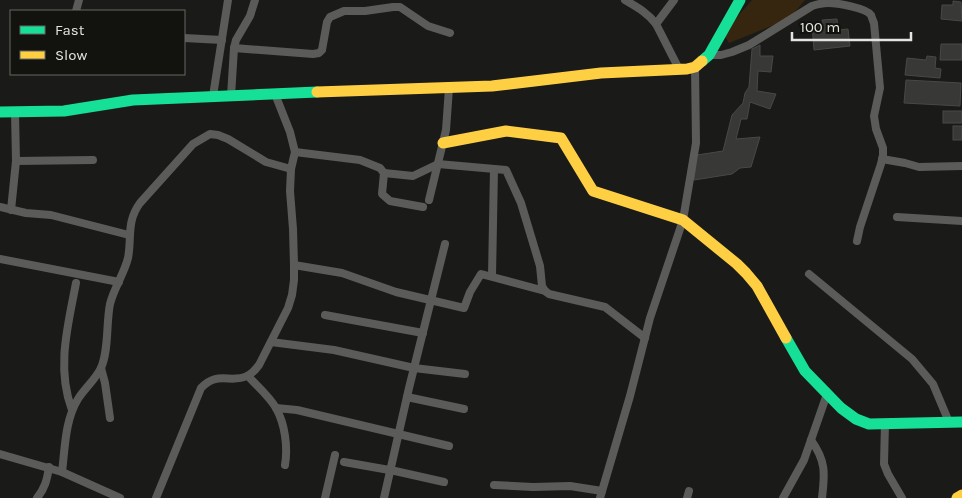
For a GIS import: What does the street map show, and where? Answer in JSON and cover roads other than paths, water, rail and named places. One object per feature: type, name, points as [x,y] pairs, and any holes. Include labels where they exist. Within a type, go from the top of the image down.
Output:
[{"type":"main road","points":[[0,112],[64,111],[133,100],[515,84],[601,73],[695,67],[709,55],[740,0]]},
{"type":"main road","points":[[443,142],[506,131],[561,138],[593,191],[683,220],[746,273],[757,286],[805,371],[841,408],[856,419],[869,424],[962,422]]},
{"type":"main road","points":[[957,498],[962,495]]},
{"type":"street","points":[[212,96],[228,0]]},
{"type":"street","points":[[231,96],[236,40],[250,16],[255,0]]},
{"type":"street","points":[[625,0],[640,4],[656,24],[679,69]]},
{"type":"street","points":[[656,24],[674,0]]},
{"type":"street","points":[[709,55],[732,52],[749,45],[812,6],[831,3],[866,11],[871,16],[874,23],[880,88],[874,116],[883,148],[882,159],[860,227],[858,242]]},
{"type":"street","points":[[234,48],[319,53],[322,50],[327,22],[330,17],[344,11],[365,11],[393,7],[400,7],[428,26],[450,33]]},
{"type":"street","points":[[185,38],[222,40]]},
{"type":"street","points":[[494,485],[570,486],[601,494],[630,396],[650,318],[683,220],[696,143],[695,67]]},
{"type":"street","points":[[429,200],[446,130],[450,88]]},
{"type":"street","points":[[156,498],[201,388],[205,383],[213,379],[248,376],[259,365],[288,308],[292,296],[294,265],[290,190],[291,169],[295,152],[290,132],[275,94]]},
{"type":"street","points":[[11,210],[16,161],[15,112]]},
{"type":"street","points":[[62,472],[66,433],[72,410],[79,397],[94,380],[104,359],[107,321],[111,302],[120,282],[128,256],[129,235],[134,211],[193,144],[210,134],[228,139],[266,162],[291,169]]},
{"type":"street","points":[[295,152],[360,160],[380,168],[384,173],[382,194],[386,198],[390,201],[423,207]]},
{"type":"street","points":[[882,159],[919,167],[962,166]]},
{"type":"street","points":[[16,161],[93,160]]},
{"type":"street","points":[[384,173],[413,176],[438,164],[506,170],[518,195],[540,266],[544,291]]},
{"type":"street","points":[[492,276],[494,169]]},
{"type":"street","points":[[0,208],[26,214],[51,215],[129,235]]},
{"type":"street","points":[[897,217],[962,221]]},
{"type":"street","points":[[384,498],[445,244]]},
{"type":"street","points":[[0,259],[120,282]]},
{"type":"street","points":[[294,265],[342,273],[396,292],[464,308],[480,274],[492,276],[549,294],[605,306],[645,338]]},
{"type":"street","points":[[809,274],[912,359],[933,384],[949,422]]},
{"type":"street","points":[[72,410],[65,388],[64,353],[76,282]]},
{"type":"street","points":[[325,315],[423,333]]},
{"type":"street","points":[[271,342],[334,350],[414,368],[465,374]]},
{"type":"street","points":[[101,368],[110,418]]},
{"type":"street","points":[[248,376],[276,408],[283,426],[287,455],[285,465]]},
{"type":"street","points":[[783,498],[804,460],[827,394]]},
{"type":"street","points":[[407,398],[464,409]]},
{"type":"street","points":[[276,408],[297,410],[449,446]]},
{"type":"street","points":[[885,423],[884,464],[902,498]]},
{"type":"street","points":[[811,440],[820,452],[825,474],[822,498]]},
{"type":"street","points":[[0,454],[49,467],[120,498]]},
{"type":"street","points":[[325,498],[336,455]]},
{"type":"street","points":[[344,462],[444,482]]},
{"type":"street","points":[[37,498],[47,481],[49,467]]}]
